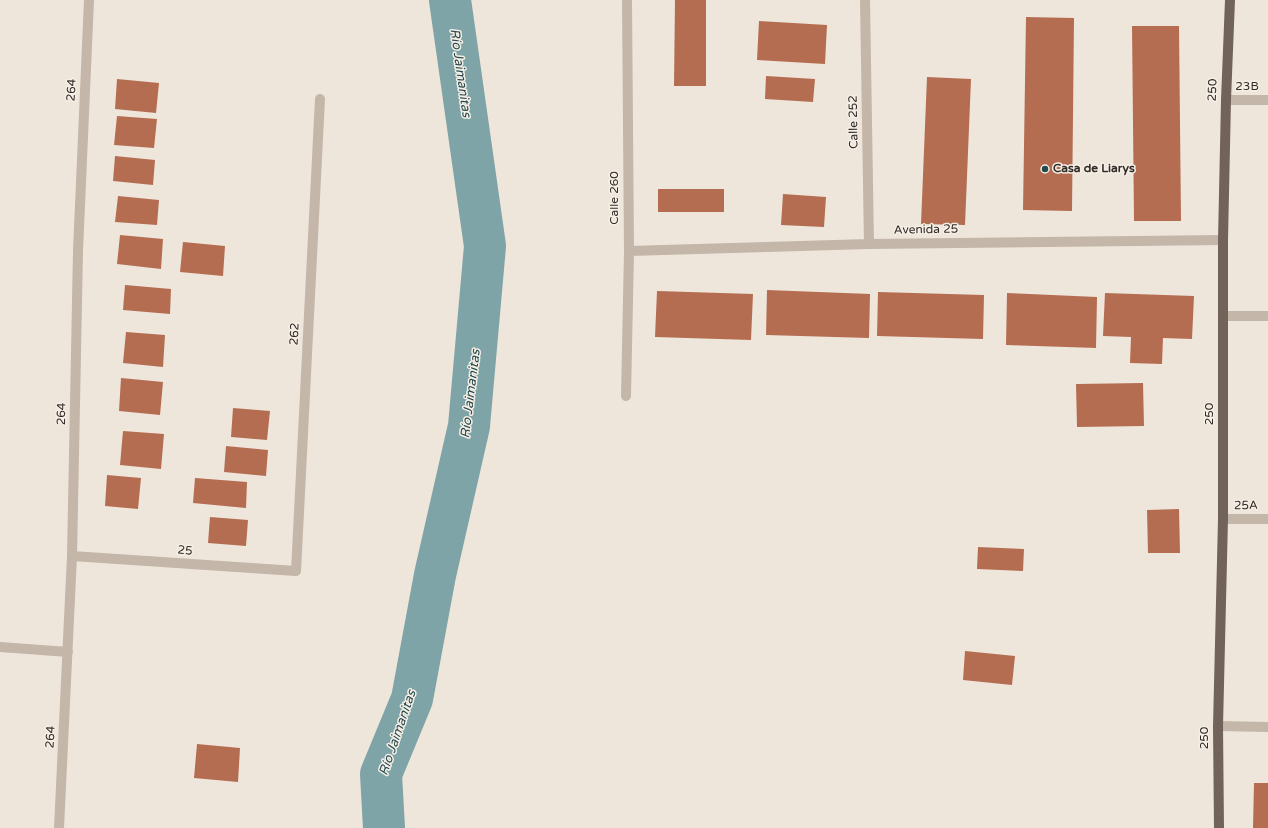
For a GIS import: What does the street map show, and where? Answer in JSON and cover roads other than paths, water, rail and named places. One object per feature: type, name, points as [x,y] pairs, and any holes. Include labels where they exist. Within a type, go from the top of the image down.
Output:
[{"type":"main road","name":"250","points":[[1219,828],[1218,726],[1223,519],[1224,240],[1226,100],[1230,0]]},
{"type":"street","name":"264","points":[[59,828],[72,556],[78,251],[88,0]]},
{"type":"street","name":"Calle 260","points":[[626,396],[629,251],[627,0]]},
{"type":"street","name":"Calle 252","points":[[865,0],[869,244]]},
{"type":"street","name":"262","points":[[296,571],[320,99]]},
{"type":"street","name":"23B","points":[[1226,100],[1268,100]]},
{"type":"street","name":"Avenida 25","points":[[629,251],[869,244],[1224,240]]},
{"type":"street","points":[[1223,316],[1268,316]]},
{"type":"street","name":"25A","points":[[1223,519],[1268,519]]},
{"type":"street","name":"25","points":[[72,556],[296,571]]},
{"type":"street","points":[[0,647],[68,652]]},
{"type":"street","points":[[1218,726],[1268,727]]},
{"type":"waterway","name":"Río Jaimanitas","points":[[384,828],[381,774],[412,699],[435,575],[469,426],[485,246],[450,0]]},
{"type":"place","name":"Casa de Liarys","points":[[1045,169]]}]
